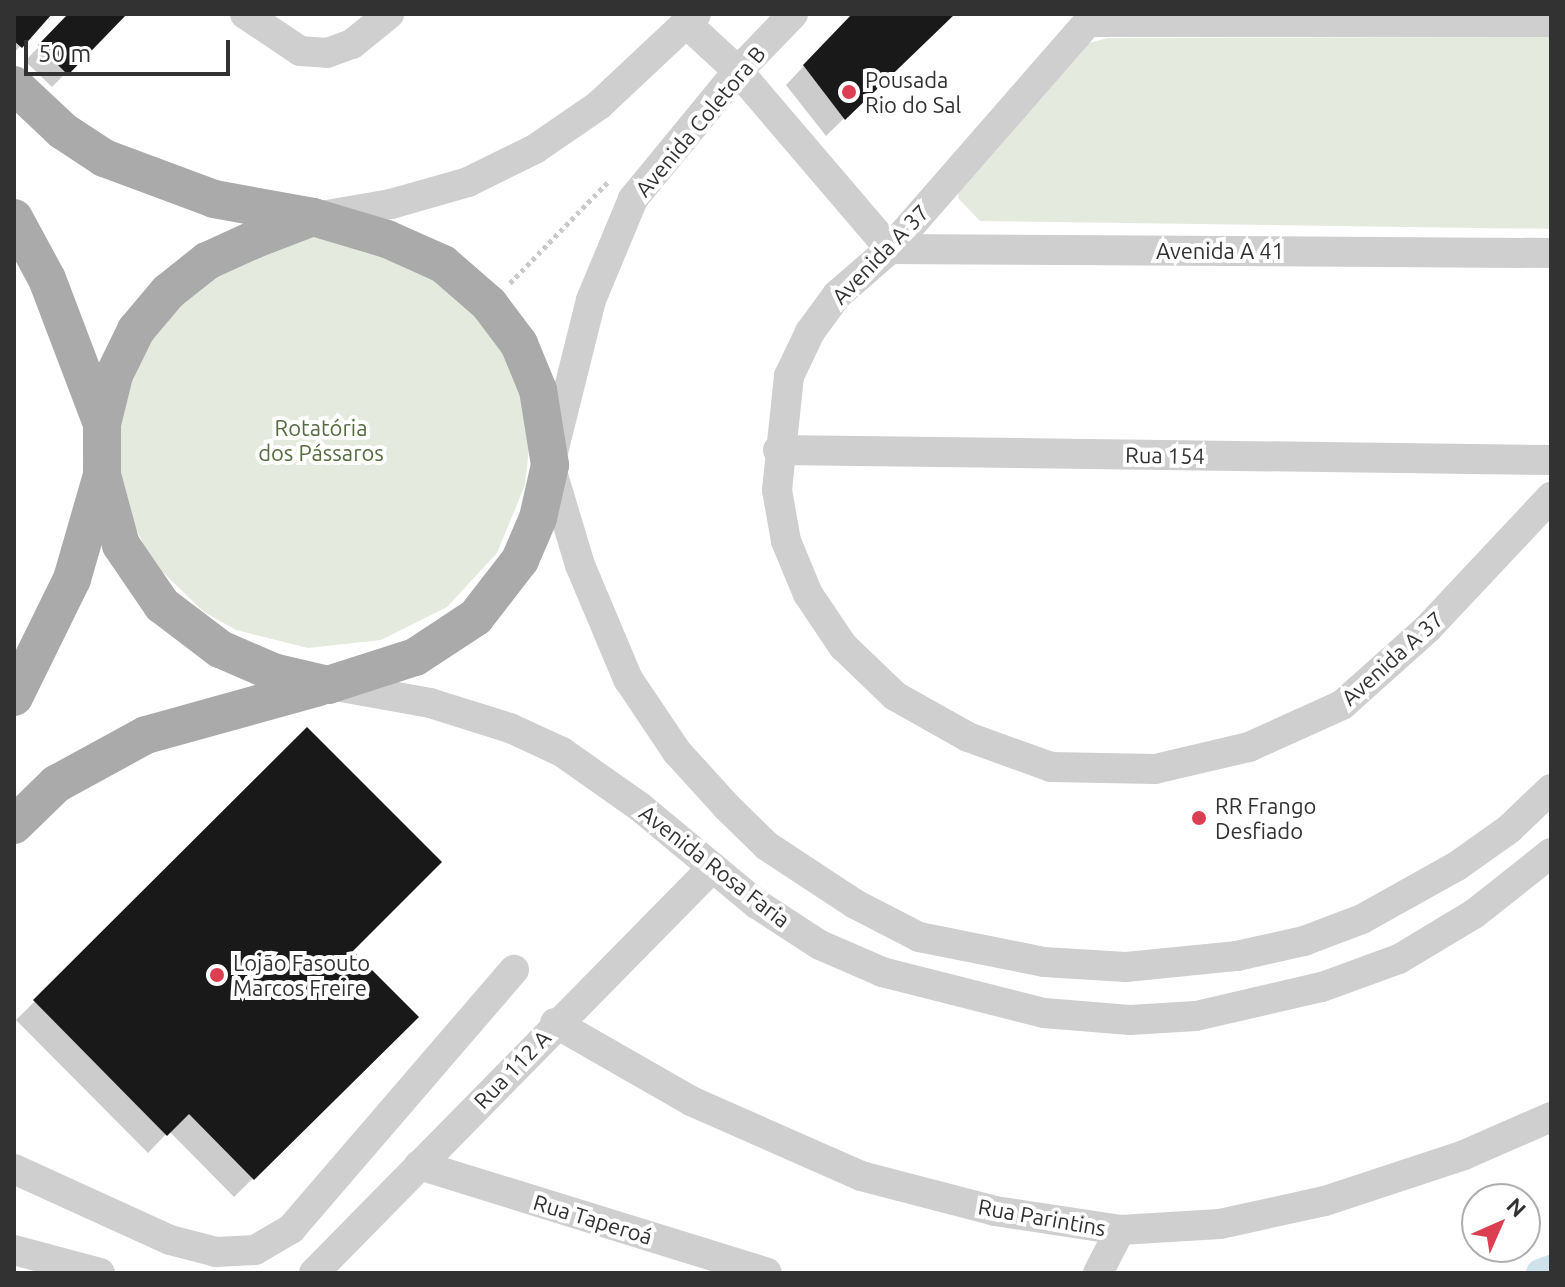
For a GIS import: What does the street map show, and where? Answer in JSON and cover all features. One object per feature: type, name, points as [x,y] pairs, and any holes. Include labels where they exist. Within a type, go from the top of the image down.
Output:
[{"type":"main road","points":[[14,85],[63,131],[104,158],[214,199],[313,217],[387,239],[443,264],[489,304],[519,344],[538,390],[550,465],[538,518],[520,560],[476,617],[415,657],[328,685],[237,706],[146,735],[56,784],[14,825]]},
{"type":"main road","points":[[313,217],[207,261],[168,292],[136,330],[114,375],[102,424],[102,475],[121,545],[162,605],[220,649],[273,672],[328,685]]},
{"type":"main road","points":[[14,218],[47,279],[102,424]]},
{"type":"main road","points":[[14,697],[72,579],[102,475]]},
{"type":"street","points":[[245,14],[300,51],[327,53],[352,44],[389,14]]},
{"type":"street","name":"Avenida Coletora B","points":[[550,465],[591,300],[633,199],[738,71],[793,14]]},
{"type":"street","points":[[1092,18],[1551,22]]},
{"type":"street","name":"Avenida A 37","points":[[1092,18],[890,249],[837,295],[810,332],[789,376],[778,450],[777,490],[786,541],[808,594],[843,646],[895,696],[968,737],[1051,767],[1155,769],[1249,747],[1342,705],[1428,628],[1551,497]]},
{"type":"street","points":[[313,217],[391,204],[468,182],[535,149],[599,105],[691,19],[890,249]]},
{"type":"street","name":"Avenida A 41","points":[[890,249],[1551,253]]},
{"type":"street","name":"Rua 154","points":[[778,450],[1551,460]]},
{"type":"street","points":[[550,465],[580,565],[628,679],[677,752],[767,846],[855,904],[919,937],[1044,962],[1126,967],[1184,964],[1304,941],[1362,919],[1445,873],[1509,829],[1551,789]]},
{"type":"street","name":"Avenida Rosa Faria","points":[[328,685],[430,703],[549,746],[640,807],[757,904],[820,945],[882,972],[1001,1005],[1130,1020],[1196,1016],[1322,987],[1399,959],[1474,914],[1551,853]]},
{"type":"street","name":"Rua 112 A","points":[[314,1273],[555,1023],[713,867]]},
{"type":"street","points":[[14,1169],[170,1240],[216,1252],[255,1250],[291,1229],[514,970]]},
{"type":"street","name":"Rua Parintins","points":[[555,1023],[691,1101],[861,1176],[995,1211],[1120,1230],[1220,1224],[1325,1201],[1464,1155],[1551,1117]]},
{"type":"street","name":"Rua Taperoá","points":[[419,1165],[767,1273]]},
{"type":"street","points":[[1098,1273],[1120,1230]]},
{"type":"street","points":[[14,1250],[100,1273]]},
{"type":"green space","points":[[1551,37],[1551,229],[980,221],[958,198],[959,179],[1089,43],[1108,38]]},
{"type":"green space","name":"Rotatória dos Pássaros","points":[[323,232],[395,246],[504,342],[519,376],[529,449],[525,485],[497,553],[447,607],[381,640],[308,648],[236,630],[204,612],[151,561],[120,494],[113,421],[174,290]]},
{"type":"building","points":[[14,14],[52,14],[22,48],[14,41]]},
{"type":"building","points":[[68,14],[127,14],[68,75],[38,45]]},
{"type":"building","name":"Pousada Rio do Sal","points":[[852,14],[955,14],[845,120],[803,65]]},
{"type":"building","name":"Lojão Fasouto Marcos Freire","points":[[307,727],[442,862],[353,951],[419,1017],[254,1180],[189,1114],[167,1136],[33,1000]]},
{"type":"waterway","points":[[1540,1273],[1551,1269]]},
{"type":"place","name":"Pousada Rio do Sal","points":[[849,92]]},
{"type":"place","name":"RR Frango Desfiado","points":[[1199,818]]},
{"type":"place","name":"Lojão Fasouto Marcos Freire","points":[[217,975]]}]
